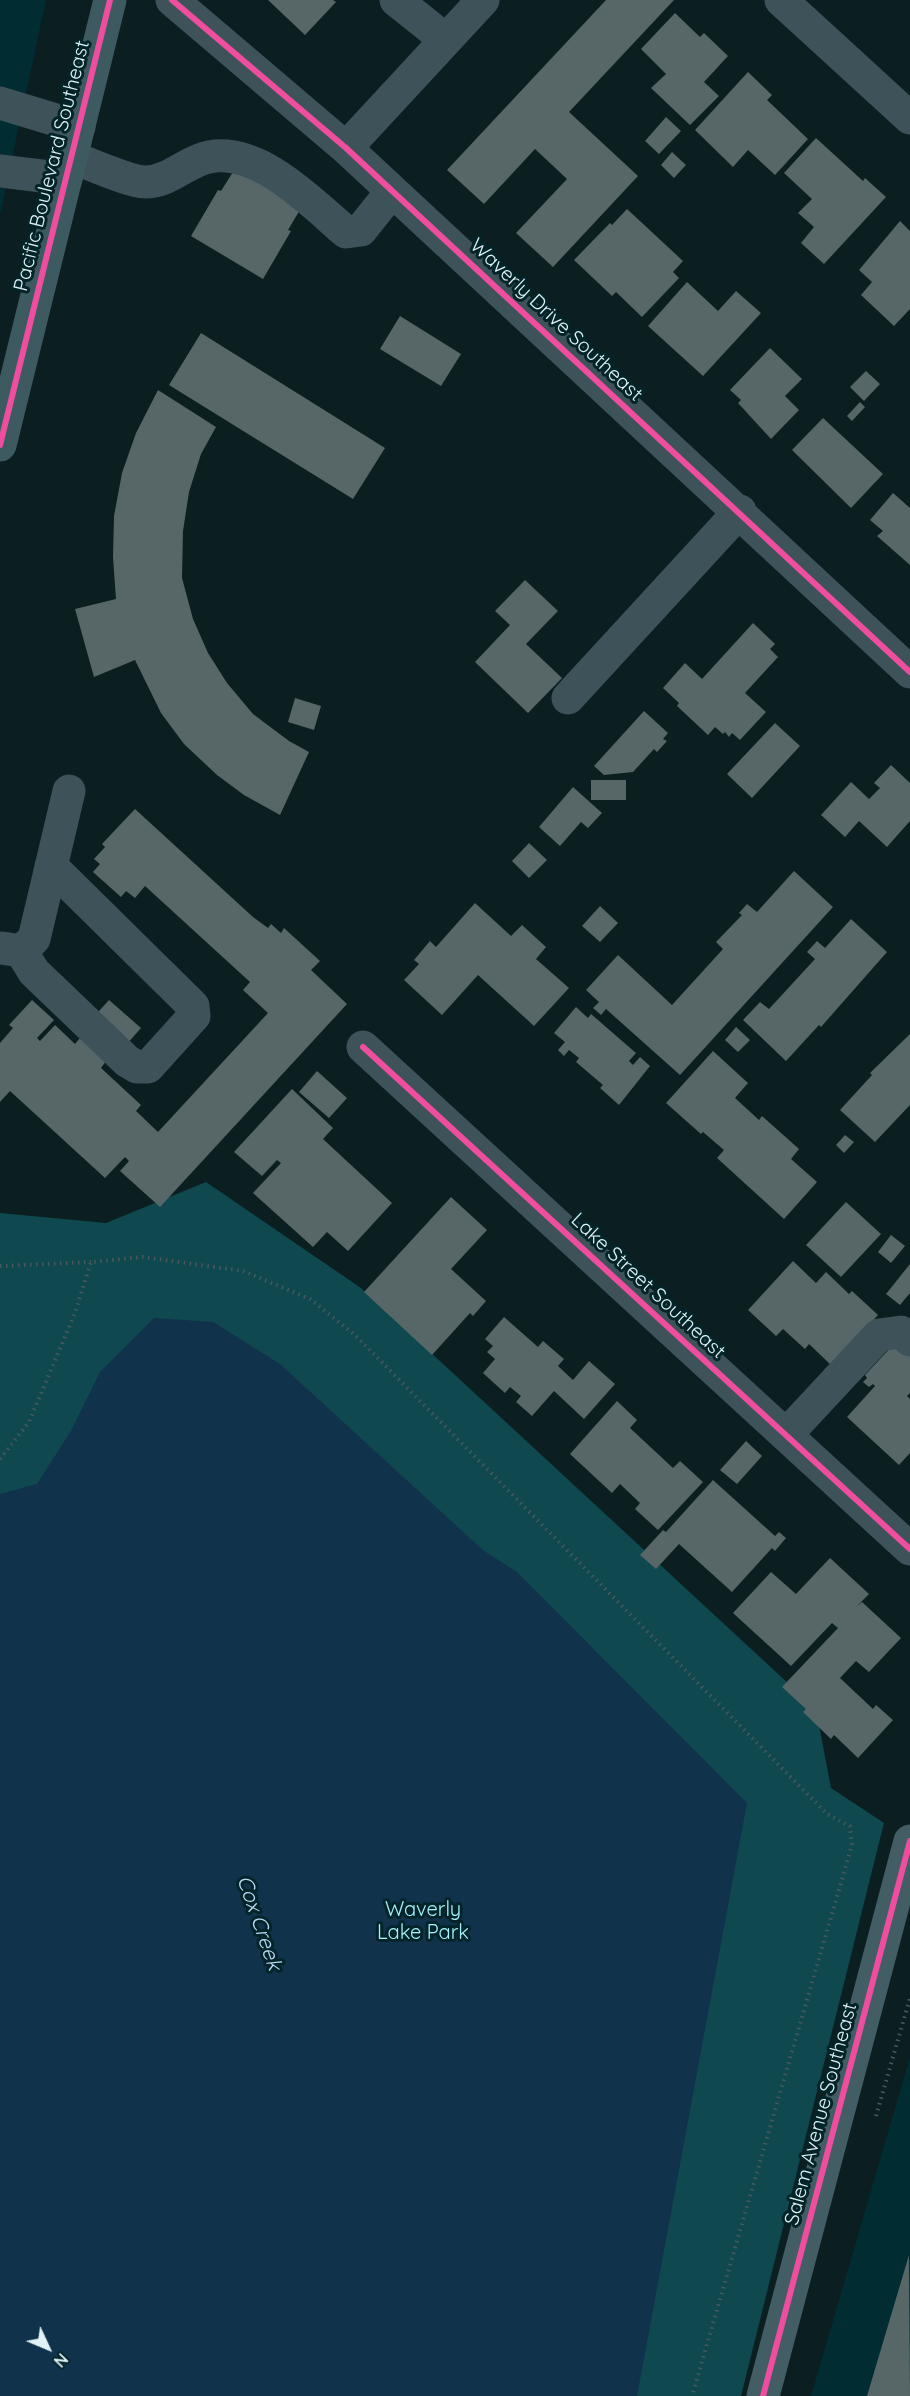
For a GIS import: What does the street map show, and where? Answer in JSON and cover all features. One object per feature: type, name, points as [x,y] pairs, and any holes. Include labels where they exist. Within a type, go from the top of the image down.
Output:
[{"type":"highway","name":"Pacific Boulevard Southeast","points":[[0,445],[4,408],[72,155],[110,0]]},
{"type":"main road","name":"Salem Avenue Southeast","points":[[763,2396],[903,1898],[910,1841]]},
{"type":"street","name":"Waverly Drive Southeast","points":[[172,0],[346,148],[740,511],[910,672]]},
{"type":"street","points":[[396,0],[446,40]]},
{"type":"street","points":[[346,148],[483,0]]},
{"type":"street","points":[[781,0],[910,118]]},
{"type":"street","points":[[0,103],[72,155],[145,182],[169,176],[208,157],[234,156],[265,168],[295,188],[346,232],[361,230],[392,191]]},
{"type":"street","points":[[0,171],[72,155]]},
{"type":"street","points":[[568,698],[740,511]]},
{"type":"street","points":[[51,866],[193,1006],[194,1016],[148,1067],[137,1067],[127,1061],[11,950],[34,939],[51,866],[69,791]]},
{"type":"street","name":"Lake Street Southeast","points":[[363,1047],[910,1549]]},
{"type":"street","points":[[786,1435],[879,1335],[901,1332],[910,1340]]},
{"type":"path","points":[[0,1266],[143,1257],[243,1270],[310,1299],[355,1335],[827,1814],[850,1826],[852,1845],[692,2396]]},
{"type":"path","points":[[0,1459],[28,1422],[75,1313],[91,1262]]},
{"type":"shaded area","points":[[0,0],[46,0],[0,215]]},
{"type":"shaded area","points":[[910,2057],[910,2396],[811,2396]]},
{"type":"green space","name":"Waverly Lake Park","points":[[206,1182],[361,1288],[816,1709],[831,1788],[884,1823],[741,2396],[0,2396],[0,1213],[106,1223]]},
{"type":"water","name":"Waverly Lake Park","points":[[154,1318],[213,1322],[280,1364],[484,1551],[517,1572],[747,1803],[637,2396],[0,2396],[0,1494],[37,1484],[71,1431],[100,1372]]},
{"type":"building","points":[[268,0],[333,0],[336,2],[305,35]]},
{"type":"building","points":[[606,0],[674,0],[569,112],[638,176],[553,267],[516,233],[567,179],[535,149],[484,204],[447,170]]},
{"type":"building","points":[[675,13],[700,37],[704,33],[728,56],[704,82],[719,96],[690,125],[651,88],[666,74],[641,49]]},
{"type":"building","points":[[748,72],[772,95],[767,100],[808,139],[775,175],[748,150],[733,167],[695,130]]},
{"type":"building","points":[[666,117],[681,131],[659,154],[645,141]]},
{"type":"building","points":[[816,138],[863,181],[865,178],[886,197],[824,264],[801,243],[814,227],[798,213],[812,199],[784,173]]},
{"type":"building","points":[[672,152],[686,165],[674,178],[661,165]]},
{"type":"building","points":[[238,164],[304,203],[288,230],[291,231],[263,279],[191,236],[218,190],[221,191]]},
{"type":"building","points":[[627,209],[683,261],[673,272],[679,278],[642,317],[616,292],[612,296],[574,260]]},
{"type":"building","points":[[900,221],[910,231],[910,309],[894,326],[861,295],[872,282],[859,270]]},
{"type":"building","points":[[687,282],[718,311],[736,291],[761,313],[703,376],[648,326]]},
{"type":"building","points":[[400,316],[461,354],[441,386],[380,349]]},
{"type":"building","points":[[201,333],[385,448],[353,499],[169,385]]},
{"type":"building","points":[[770,348],[802,379],[785,396],[799,410],[771,439],[738,403],[741,400],[730,390]]},
{"type":"building","points":[[866,371],[880,384],[864,401],[850,387]]},
{"type":"building","points":[[158,390],[216,427],[201,454],[189,492],[183,531],[182,578],[193,619],[208,653],[227,683],[253,714],[289,741],[309,752],[280,815],[244,795],[217,775],[184,744],[161,713],[135,660],[94,677],[75,609],[116,599],[113,557],[114,516],[122,473],[136,433]]},
{"type":"building","points":[[860,402],[865,407],[852,421],[847,416]]},
{"type":"building","points":[[823,418],[883,474],[851,508],[792,450]]},
{"type":"building","points":[[893,493],[910,508],[910,565],[877,536],[883,531],[870,520]]},
{"type":"building","points":[[525,580],[558,611],[526,644],[562,678],[528,713],[475,662],[510,625],[495,611]]},
{"type":"building","points":[[753,623],[775,644],[770,649],[778,657],[745,693],[766,712],[740,740],[732,733],[729,737],[725,732],[723,734],[715,727],[708,735],[677,706],[679,703],[663,688],[685,663],[702,679]]},
{"type":"building","points":[[295,698],[321,706],[314,730],[288,722]]},
{"type":"building","points":[[644,711],[668,733],[663,739],[667,741],[657,752],[654,749],[633,772],[604,775],[594,766]]},
{"type":"building","points":[[775,723],[800,746],[752,798],[727,774]]},
{"type":"building","points":[[891,765],[910,783],[910,821],[887,847],[859,821],[845,837],[821,815],[851,782],[869,799],[880,788],[874,783]]},
{"type":"building","points":[[591,780],[626,780],[626,800],[591,800]]},
{"type":"building","points":[[573,787],[602,813],[588,828],[581,822],[560,846],[539,827]]},
{"type":"building","points":[[135,809],[253,917],[268,928],[271,924],[281,933],[284,928],[320,961],[311,970],[347,1004],[160,1207],[120,1171],[129,1161],[125,1157],[105,1178],[10,1091],[0,1102],[0,1043],[13,1028],[9,1025],[32,1000],[54,1020],[37,1038],[40,1041],[55,1025],[75,1044],[80,1038],[106,1061],[101,1068],[141,1105],[136,1111],[158,1132],[268,1013],[243,990],[250,982],[145,886],[135,898],[126,891],[121,897],[93,872],[100,864],[94,859],[105,847],[102,844]]},
{"type":"building","points":[[529,843],[547,860],[529,878],[512,861]]},
{"type":"building","points":[[794,871],[833,907],[680,1075],[606,1009],[601,1015],[593,1008],[599,1002],[586,990],[618,955],[672,1005],[723,949],[716,942],[742,915],[739,913],[747,904],[757,912]]},
{"type":"building","points":[[475,903],[511,936],[522,925],[546,947],[536,959],[569,988],[534,1026],[478,975],[442,1015],[404,980],[419,964],[414,960],[430,941],[436,947]]},
{"type":"building","points":[[600,906],[618,923],[600,942],[582,926]]},
{"type":"building","points":[[851,919],[887,952],[821,1027],[819,1025],[786,1061],[743,1020],[760,1002],[769,1009],[815,959],[807,952],[817,941],[825,948]]},
{"type":"building","points":[[109,1000],[141,1028],[113,1060],[81,1031]]},
{"type":"building","points":[[576,1007],[588,1018],[591,1014],[636,1053],[629,1061],[633,1065],[640,1057],[650,1066],[619,1105],[600,1088],[603,1085],[576,1062],[579,1058],[569,1050],[564,1056],[558,1050],[565,1042],[554,1033]]},
{"type":"building","points":[[736,1027],[750,1040],[738,1052],[725,1040]]},
{"type":"building","points":[[910,1034],[910,1105],[875,1142],[840,1110],[872,1075],[870,1073]]},
{"type":"building","points":[[713,1051],[748,1083],[735,1098],[759,1120],[762,1116],[799,1149],[791,1159],[817,1182],[784,1219],[717,1158],[724,1150],[703,1132],[701,1134],[666,1103]]},
{"type":"building","points":[[317,1071],[347,1098],[329,1118],[299,1092]]},
{"type":"building","points":[[292,1089],[333,1128],[323,1139],[392,1203],[348,1251],[327,1232],[313,1247],[253,1193],[281,1163],[277,1160],[262,1176],[234,1152]]},
{"type":"building","points":[[845,1135],[854,1142],[844,1153],[836,1145]]},
{"type":"building","points":[[451,1197],[487,1230],[451,1269],[486,1301],[473,1316],[470,1313],[432,1355],[364,1292]]},
{"type":"building","points":[[846,1202],[881,1234],[841,1277],[806,1245]]},
{"type":"building","points":[[891,1235],[905,1246],[891,1263],[878,1252]]},
{"type":"building","points":[[793,1261],[816,1283],[826,1272],[849,1294],[852,1291],[878,1315],[831,1365],[809,1344],[805,1349],[783,1329],[776,1336],[748,1310]]},
{"type":"building","points":[[910,1264],[910,1293],[900,1305],[886,1294]]},
{"type":"building","points":[[504,1317],[538,1347],[543,1341],[564,1359],[558,1366],[573,1380],[589,1361],[615,1384],[584,1419],[554,1391],[532,1416],[516,1402],[521,1396],[510,1387],[505,1393],[483,1373],[495,1359],[487,1352],[493,1346],[485,1339]]},
{"type":"building","points":[[893,1345],[910,1354],[910,1393],[907,1396],[910,1399],[910,1453],[899,1465],[847,1417],[875,1386],[873,1384],[869,1387],[863,1382],[867,1378],[865,1375]]},
{"type":"building","points":[[617,1401],[637,1420],[630,1428],[673,1468],[680,1461],[703,1482],[658,1530],[635,1509],[640,1503],[620,1484],[612,1493],[570,1454]]},
{"type":"building","points":[[746,1441],[762,1456],[737,1484],[720,1470]]},
{"type":"building","points":[[713,1480],[775,1536],[779,1532],[786,1538],[775,1551],[772,1548],[732,1592],[679,1544],[656,1569],[640,1555],[663,1530],[666,1532]]},
{"type":"building","points":[[830,1558],[869,1594],[857,1606],[862,1602],[901,1638],[869,1672],[856,1661],[840,1678],[873,1709],[876,1705],[893,1720],[858,1758],[834,1735],[831,1739],[803,1712],[806,1709],[782,1687],[838,1628],[832,1623],[791,1666],[733,1613],[771,1572],[796,1594]]},
{"type":"building","points":[[909,2255],[910,2396],[867,2396]]},
{"type":"cycle path","points":[[0,445],[110,0]]},
{"type":"cycle path","points":[[172,0],[346,148],[910,672]]},
{"type":"cycle path","points":[[363,1047],[910,1549]]},
{"type":"cycle path","points":[[763,2396],[910,1841]]},
{"type":"water label","name":"Cox Creek","points":[[259,1923]]}]
